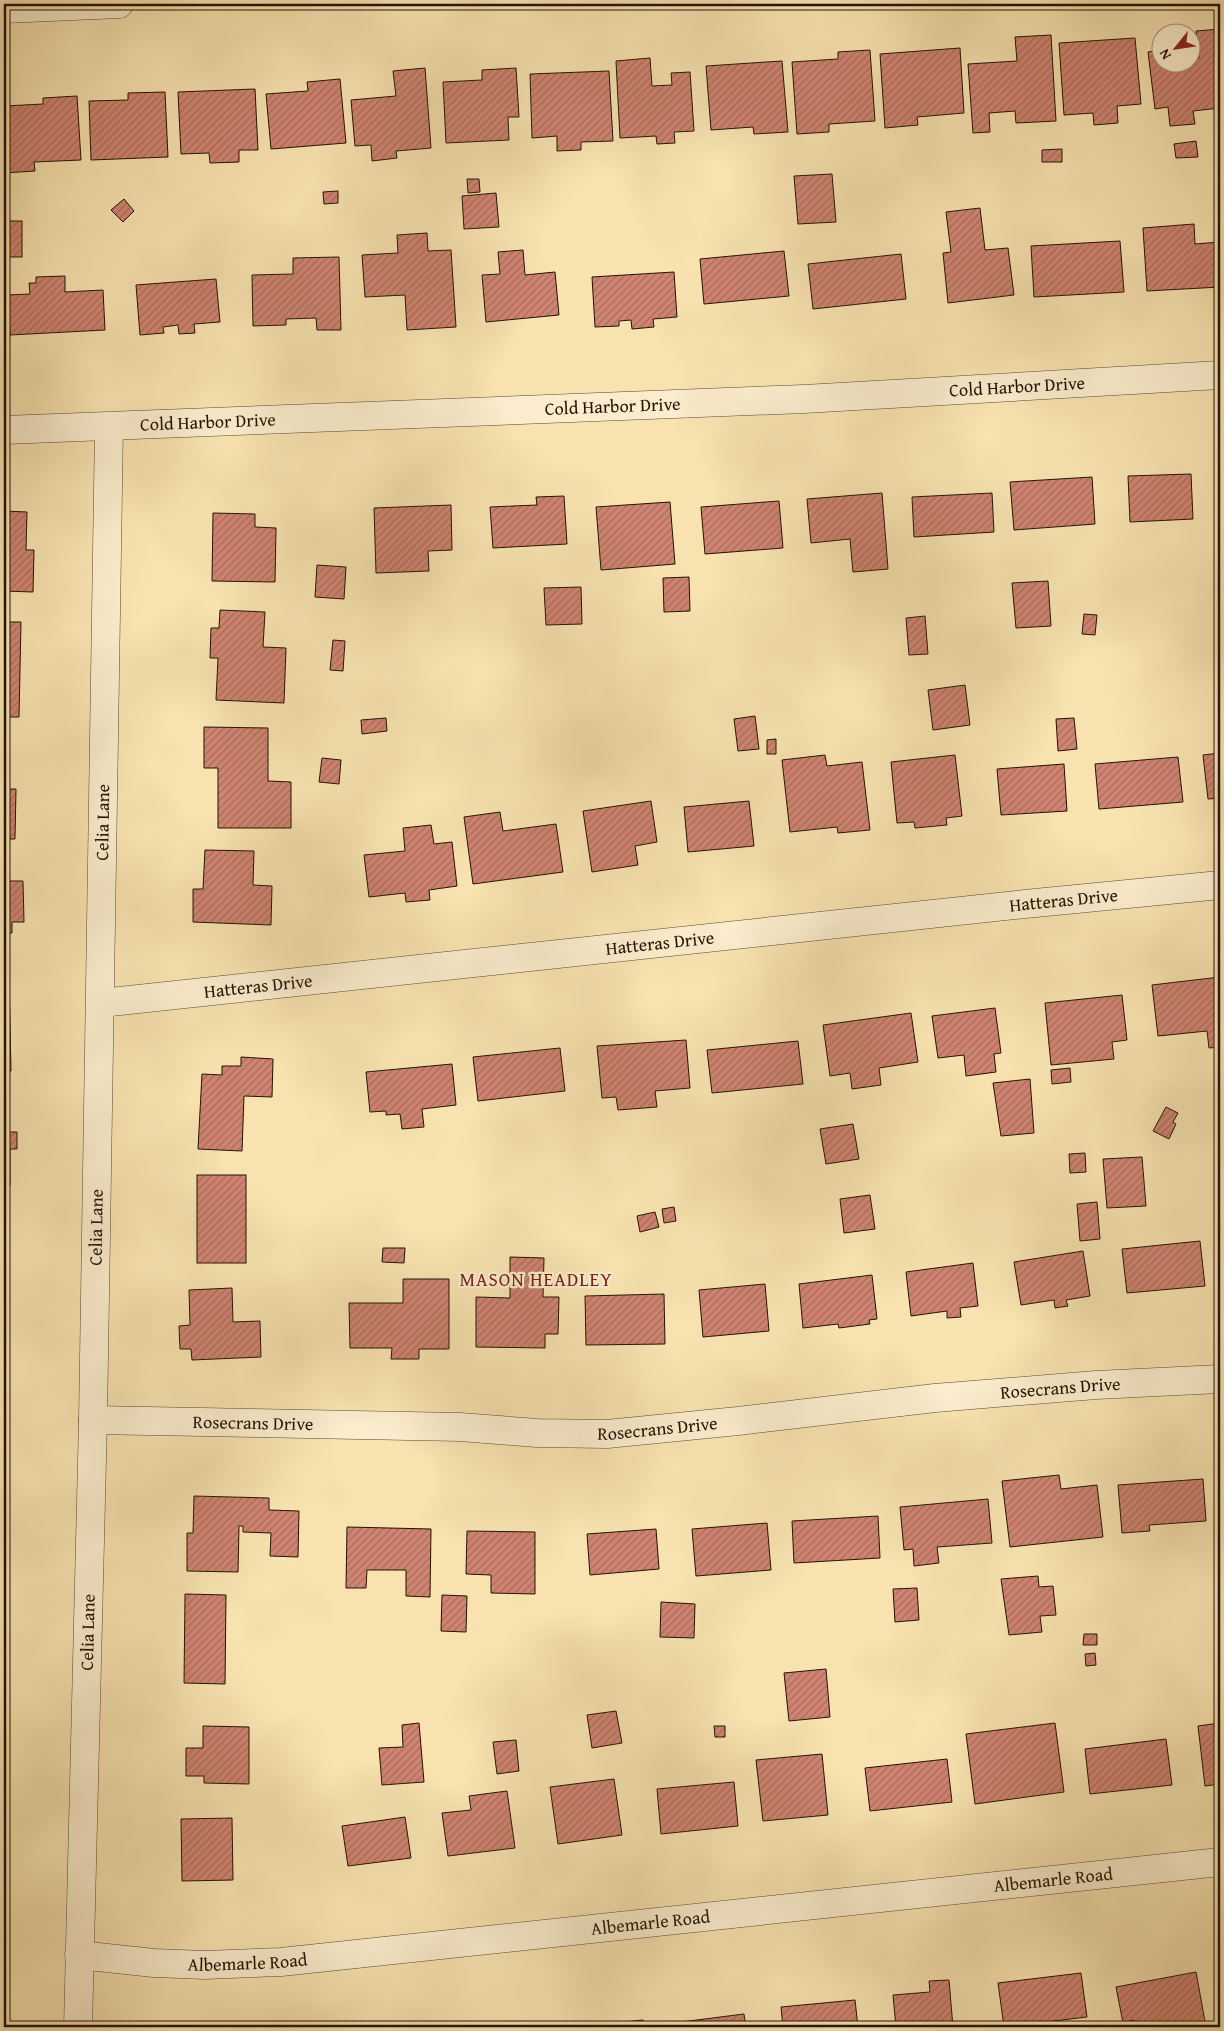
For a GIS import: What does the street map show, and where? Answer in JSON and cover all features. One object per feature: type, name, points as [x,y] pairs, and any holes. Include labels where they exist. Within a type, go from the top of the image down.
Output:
[{"type":"street","points":[[4,9],[120,4]]},
{"type":"street","name":"Cold Harbor Drive","points":[[4,430],[109,428],[794,399],[1220,375]]},
{"type":"street","name":"Celia Lane","points":[[78,2027],[93,1420],[109,428]]},
{"type":"street","name":"Hatteras Drive","points":[[101,1004],[1025,904],[1220,885]]},
{"type":"street","name":"Rosecrans Drive","points":[[93,1420],[460,1427],[537,1433],[607,1434],[935,1398],[1220,1379]]},
{"type":"street","name":"Albemarle Road","points":[[79,1955],[205,1966],[281,1962],[1220,1862]]},
{"type":"building","points":[[1220,29],[1220,108],[1193,111],[1195,124],[1170,126],[1168,107],[1155,109],[1148,52],[1152,51],[1152,72],[1202,72],[1202,30]]},
{"type":"building","points":[[1051,35],[1056,121],[1016,123],[1015,111],[989,113],[990,132],[973,133],[968,64],[1017,61],[1015,37]]},
{"type":"building","points":[[1135,38],[1141,104],[1117,106],[1118,123],[1094,125],[1093,113],[1064,115],[1059,43]]},
{"type":"building","points":[[960,48],[964,113],[917,117],[918,125],[885,128],[880,54]]},
{"type":"building","points":[[870,50],[875,121],[829,124],[829,132],[797,134],[792,62],[838,59],[838,52]]},
{"type":"building","points":[[650,58],[652,86],[672,85],[671,73],[690,72],[694,131],[674,132],[675,143],[657,144],[656,136],[620,138],[616,61]]},
{"type":"building","points":[[782,61],[788,132],[754,134],[753,127],[711,130],[706,66]]},
{"type":"building","points":[[425,68],[431,148],[396,151],[397,158],[372,161],[371,145],[355,146],[351,100],[396,96],[393,71]]},
{"type":"building","points":[[516,68],[519,117],[508,117],[509,140],[446,143],[443,82],[482,80],[482,70]]},
{"type":"building","points":[[609,71],[613,141],[581,142],[581,150],[557,151],[557,136],[532,138],[530,74]]},
{"type":"building","points":[[340,79],[346,143],[271,149],[266,94],[308,91],[307,82]]},
{"type":"building","points":[[255,89],[258,150],[239,150],[239,162],[210,163],[209,153],[181,154],[178,92]]},
{"type":"building","points":[[165,92],[168,157],[91,160],[89,101],[128,100],[128,93]]},
{"type":"building","points":[[77,96],[81,160],[34,162],[35,171],[4,173],[4,106],[43,104],[43,98]]},
{"type":"building","points":[[1196,141],[1198,157],[1176,158],[1174,144]]},
{"type":"building","points":[[1062,149],[1062,162],[1042,162],[1042,150]]},
{"type":"building","points":[[832,174],[836,222],[798,224],[794,176]]},
{"type":"building","points":[[467,179],[479,179],[480,192],[468,193]]},
{"type":"building","points":[[338,191],[338,203],[324,204],[323,192]]},
{"type":"building","points":[[496,193],[499,227],[464,229],[462,196]]},
{"type":"building","points":[[124,199],[134,211],[123,222],[111,210]]},
{"type":"building","points":[[980,208],[985,250],[1008,248],[1014,295],[948,303],[943,253],[951,252],[946,212]]},
{"type":"building","points":[[4,221],[22,221],[22,257],[4,257]]},
{"type":"building","points":[[1194,224],[1195,244],[1220,242],[1220,287],[1147,291],[1143,228]]},
{"type":"building","points":[[427,233],[428,251],[451,250],[456,327],[407,330],[405,295],[365,297],[362,255],[398,253],[397,235]]},
{"type":"building","points":[[1120,241],[1124,292],[1034,297],[1031,246]]},
{"type":"building","points":[[523,250],[525,275],[555,272],[559,315],[486,322],[482,275],[500,274],[498,252]]},
{"type":"building","points":[[784,251],[789,296],[704,304],[700,259]]},
{"type":"building","points":[[901,254],[906,299],[813,309],[808,264]]},
{"type":"building","points":[[339,257],[341,330],[317,330],[316,318],[286,319],[286,325],[253,326],[252,275],[293,274],[293,258]]},
{"type":"building","points":[[674,272],[677,317],[653,319],[654,327],[632,329],[631,320],[619,321],[619,326],[595,327],[592,277]]},
{"type":"building","points":[[65,276],[65,292],[103,290],[105,330],[10,335],[8,295],[30,294],[29,283],[36,283],[36,277]]},
{"type":"building","points":[[216,279],[220,322],[194,324],[195,333],[179,334],[178,325],[163,327],[164,333],[140,335],[136,285]]},
{"type":"building","points":[[1191,474],[1193,519],[1130,522],[1128,476]]},
{"type":"building","points":[[1092,477],[1095,524],[1014,530],[1010,482]]},
{"type":"building","points":[[882,493],[888,569],[853,572],[850,539],[811,543],[807,499]]},
{"type":"building","points":[[992,493],[994,532],[914,537],[912,497]]},
{"type":"building","points":[[564,496],[567,544],[493,548],[490,507],[537,505],[536,497]]},
{"type":"building","points":[[779,501],[783,548],[705,554],[701,507]]},
{"type":"building","points":[[670,502],[675,564],[601,570],[596,507]]},
{"type":"building","points":[[451,505],[452,550],[428,551],[429,571],[376,573],[374,508]]},
{"type":"building","points":[[4,511],[27,512],[26,550],[34,550],[33,592],[4,591]]},
{"type":"building","points":[[213,513],[255,514],[255,527],[276,528],[275,582],[212,581]]},
{"type":"building","points":[[317,565],[346,567],[344,599],[315,597]]},
{"type":"building","points":[[689,577],[690,611],[664,612],[663,578]]},
{"type":"building","points":[[1048,581],[1051,626],[1016,628],[1012,583]]},
{"type":"building","points":[[581,587],[582,624],[546,625],[544,588]]},
{"type":"building","points":[[220,610],[265,612],[263,647],[286,648],[284,703],[216,700],[218,658],[210,658],[211,628],[219,628]]},
{"type":"building","points":[[1084,614],[1097,615],[1095,635],[1082,634]]},
{"type":"building","points":[[925,616],[928,654],[909,655],[906,618]]},
{"type":"building","points":[[4,622],[21,622],[19,717],[4,717]]},
{"type":"building","points":[[333,640],[345,641],[343,671],[330,670]]},
{"type":"building","points":[[965,685],[970,725],[933,730],[928,690]]},
{"type":"building","points":[[755,716],[759,749],[738,751],[734,719]]},
{"type":"building","points":[[386,718],[387,731],[362,734],[361,720]]},
{"type":"building","points":[[1074,718],[1077,749],[1058,751],[1056,719]]},
{"type":"building","points":[[204,727],[268,728],[268,781],[291,782],[291,828],[218,828],[218,768],[204,768]]},
{"type":"building","points":[[776,739],[776,754],[767,754],[767,740]]},
{"type":"building","points":[[1220,753],[1220,798],[1208,799],[1203,755]]},
{"type":"building","points":[[825,755],[827,766],[862,762],[870,830],[838,833],[837,827],[790,832],[782,760]]},
{"type":"building","points":[[955,755],[962,816],[946,818],[947,825],[915,828],[914,822],[897,823],[891,762]]},
{"type":"building","points":[[1178,757],[1183,802],[1099,809],[1095,764]]},
{"type":"building","points":[[322,758],[341,760],[339,784],[319,782]]},
{"type":"building","points":[[1064,764],[1067,811],[1001,815],[997,769]]},
{"type":"building","points":[[4,789],[16,789],[15,839],[4,839]]},
{"type":"building","points":[[651,801],[657,842],[635,846],[638,865],[592,872],[583,811]]},
{"type":"building","points":[[749,801],[754,846],[688,852],[684,807]]},
{"type":"building","points":[[500,812],[503,831],[556,824],[563,872],[473,884],[464,817]]},
{"type":"building","points":[[431,825],[434,844],[452,842],[457,886],[429,890],[430,900],[406,902],[405,893],[369,897],[364,855],[405,851],[403,828]]},
{"type":"building","points":[[205,850],[254,851],[253,885],[272,886],[271,925],[193,922],[193,889],[203,889]]},
{"type":"building","points":[[4,862],[5,881],[23,881],[24,922],[12,922],[12,933],[4,933]]},
{"type":"building","points":[[1220,977],[1220,1047],[1209,1048],[1207,1031],[1158,1036],[1152,985]]},
{"type":"building","points":[[4,979],[9,979],[11,1071],[4,1071]]},
{"type":"building","points":[[1122,995],[1127,1040],[1112,1042],[1114,1059],[1051,1065],[1045,1003]]},
{"type":"building","points":[[995,1008],[1001,1053],[994,1054],[996,1072],[966,1076],[964,1055],[938,1058],[932,1016]]},
{"type":"building","points":[[911,1013],[918,1062],[879,1068],[881,1085],[852,1089],[850,1073],[830,1076],[823,1025]]},
{"type":"building","points":[[686,1040],[690,1088],[655,1091],[657,1107],[618,1110],[616,1097],[602,1098],[597,1046]]},
{"type":"building","points":[[798,1041],[803,1084],[712,1093],[707,1050]]},
{"type":"building","points":[[560,1048],[565,1091],[478,1101],[473,1057]]},
{"type":"building","points":[[241,1057],[273,1059],[272,1097],[244,1096],[242,1151],[198,1149],[202,1074],[222,1075],[222,1066],[241,1066]]},
{"type":"building","points":[[452,1064],[456,1105],[422,1109],[424,1127],[402,1129],[400,1114],[386,1115],[386,1111],[370,1112],[366,1072]]},
{"type":"building","points":[[1070,1068],[1071,1082],[1052,1084],[1051,1070]]},
{"type":"building","points":[[1030,1079],[1034,1133],[1001,1136],[993,1083]]},
{"type":"building","points":[[1166,1107],[1178,1113],[1173,1122],[1176,1124],[1169,1139],[1153,1131]]},
{"type":"building","points":[[4,1109],[9,1109],[9,1132],[17,1132],[17,1149],[10,1149],[10,1186],[4,1186]]},
{"type":"building","points":[[853,1124],[859,1159],[826,1164],[820,1129]]},
{"type":"building","points":[[1085,1153],[1086,1172],[1070,1173],[1069,1154]]},
{"type":"building","points":[[1142,1157],[1146,1206],[1107,1208],[1103,1159]]},
{"type":"building","points":[[197,1175],[246,1175],[246,1263],[197,1263]]},
{"type":"building","points":[[870,1195],[875,1229],[844,1233],[840,1199]]},
{"type":"building","points":[[1097,1202],[1100,1239],[1080,1241],[1077,1204]]},
{"type":"building","points":[[674,1207],[676,1221],[664,1223],[662,1209]]},
{"type":"building","points":[[655,1212],[659,1227],[640,1232],[637,1216]]},
{"type":"building","points":[[1200,1241],[1205,1286],[1127,1293],[1122,1249]]},
{"type":"building","points":[[383,1248],[405,1248],[404,1263],[382,1262]]},
{"type":"building","points":[[1083,1251],[1090,1296],[1066,1300],[1068,1306],[1055,1308],[1054,1300],[1021,1305],[1014,1262]]},
{"type":"building","points":[[510,1257],[544,1258],[543,1297],[559,1297],[558,1334],[545,1334],[545,1348],[476,1347],[476,1297],[510,1298]]},
{"type":"building","points":[[973,1263],[978,1306],[960,1308],[961,1317],[947,1318],[947,1311],[911,1316],[906,1272]]},
{"type":"building","points":[[872,1275],[877,1319],[869,1320],[870,1324],[839,1328],[838,1324],[803,1328],[799,1284]]},
{"type":"building","points":[[403,1279],[449,1279],[449,1349],[419,1349],[419,1359],[391,1359],[392,1348],[350,1348],[349,1303],[403,1303]]},
{"type":"building","points":[[765,1284],[769,1331],[703,1337],[699,1290]]},
{"type":"building","points":[[232,1288],[233,1322],[260,1321],[261,1357],[192,1360],[191,1349],[180,1349],[179,1326],[190,1325],[189,1290]]},
{"type":"building","points":[[664,1294],[665,1344],[586,1345],[585,1296]]},
{"type":"building","points":[[1059,1475],[1061,1489],[1097,1485],[1103,1537],[1010,1547],[1002,1481]]},
{"type":"building","points":[[1203,1479],[1206,1521],[1149,1525],[1150,1531],[1122,1533],[1118,1485]]},
{"type":"building","points":[[194,1496],[269,1498],[269,1510],[299,1511],[298,1557],[270,1556],[271,1533],[243,1532],[243,1526],[239,1526],[238,1572],[187,1571],[187,1533],[193,1533]]},
{"type":"building","points":[[988,1499],[992,1543],[937,1547],[939,1563],[914,1566],[913,1549],[904,1550],[900,1507]]},
{"type":"building","points":[[878,1516],[880,1558],[794,1563],[792,1521]]},
{"type":"building","points":[[767,1523],[771,1570],[696,1576],[692,1529]]},
{"type":"building","points":[[347,1527],[431,1529],[430,1597],[406,1596],[406,1570],[367,1570],[366,1588],[346,1588]]},
{"type":"building","points":[[656,1529],[659,1569],[590,1575],[587,1534]]},
{"type":"building","points":[[467,1531],[535,1532],[535,1594],[491,1593],[491,1575],[466,1574]]},
{"type":"building","points":[[1038,1576],[1039,1587],[1053,1586],[1056,1615],[1040,1616],[1042,1632],[1009,1635],[1001,1579]]},
{"type":"building","points":[[917,1588],[919,1620],[895,1622],[893,1589]]},
{"type":"building","points":[[185,1594],[226,1595],[225,1684],[184,1683]]},
{"type":"building","points":[[442,1595],[467,1596],[466,1632],[441,1631]]},
{"type":"building","points":[[661,1602],[695,1604],[694,1638],[660,1637]]},
{"type":"building","points":[[1084,1634],[1097,1634],[1097,1645],[1083,1645]]},
{"type":"building","points":[[1095,1653],[1096,1665],[1086,1666],[1085,1654]]},
{"type":"building","points":[[826,1669],[830,1717],[789,1721],[784,1673]]},
{"type":"building","points":[[616,1711],[622,1743],[592,1748],[587,1715]]},
{"type":"building","points":[[419,1723],[424,1782],[382,1785],[379,1748],[403,1747],[402,1725]]},
{"type":"building","points":[[1055,1723],[1064,1792],[975,1804],[966,1734]]},
{"type":"building","points":[[1220,1723],[1220,1784],[1205,1786],[1198,1726]]},
{"type":"building","points":[[203,1726],[249,1727],[249,1784],[204,1783],[204,1776],[186,1776],[186,1748],[203,1748]]},
{"type":"building","points":[[714,1726],[725,1726],[725,1737],[715,1737]]},
{"type":"building","points":[[1166,1739],[1172,1785],[1090,1794],[1085,1749]]},
{"type":"building","points":[[516,1740],[519,1771],[497,1774],[493,1742]]},
{"type":"building","points":[[822,1754],[828,1815],[763,1821],[756,1760]]},
{"type":"building","points":[[947,1759],[952,1802],[870,1811],[865,1768]]},
{"type":"building","points":[[614,1779],[622,1835],[558,1844],[550,1787]]},
{"type":"building","points":[[734,1782],[738,1826],[661,1834],[657,1789]]},
{"type":"building","points":[[507,1791],[515,1848],[448,1856],[442,1813],[471,1810],[469,1796]]},
{"type":"building","points":[[405,1817],[411,1858],[348,1866],[342,1826]]},
{"type":"building","points":[[232,1818],[233,1880],[182,1881],[181,1819]]},
{"type":"building","points":[[1196,1972],[1206,2027],[1135,2027],[1134,2020],[1123,2023],[1116,1987]]},
{"type":"building","points":[[1081,1973],[1087,2017],[1004,2027],[998,1983]]},
{"type":"building","points":[[949,1980],[953,2027],[896,2027],[893,1995],[930,1992],[929,1981]]},
{"type":"building","points":[[855,2000],[858,2027],[783,2027],[781,2007]]},
{"type":"building","points":[[744,2014],[746,2027],[674,2027],[673,2023]]},
{"type":"building","points":[[643,2020],[644,2027],[575,2027]]},
{"type":"district","name":"MASON HEADLEY","points":[[536,1279]]}]
